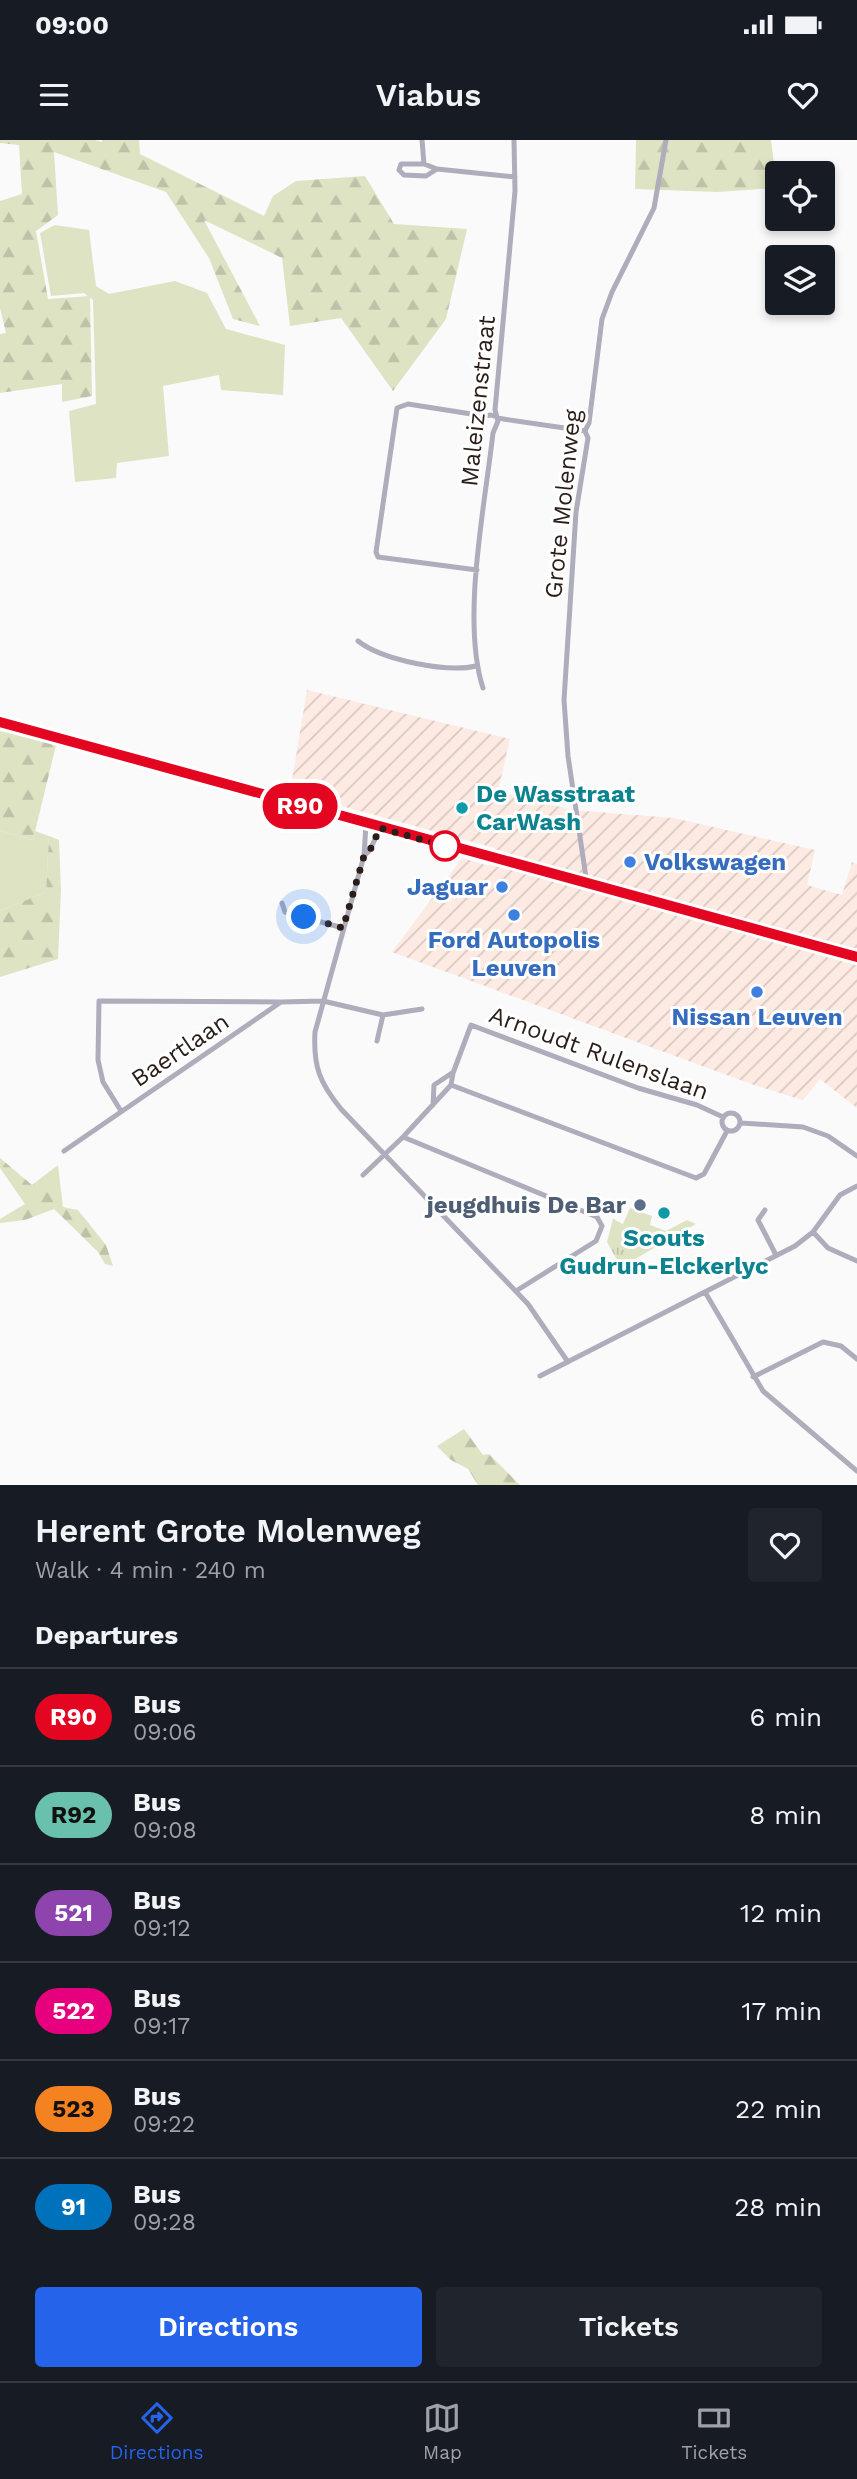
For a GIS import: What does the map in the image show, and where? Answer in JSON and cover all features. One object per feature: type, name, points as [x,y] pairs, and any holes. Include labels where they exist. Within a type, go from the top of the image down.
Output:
[{"type":"main road","points":[[0,722],[857,957]]},
{"type":"street","points":[[422,140],[424,164]]},
{"type":"street","name":"Maleizenstraat","points":[[483,688],[474,649],[477,570],[498,418],[495,410],[515,177],[514,140]]},
{"type":"street","name":"Grote Molenweg","points":[[587,884],[568,756],[564,701],[576,512],[602,319],[612,292],[654,208],[666,140]]},
{"type":"street","points":[[437,169],[426,176],[404,175],[399,170],[401,164],[424,164],[437,169],[515,177]]},
{"type":"street","points":[[477,570],[378,558],[376,552],[397,408],[403,404],[585,431]]},
{"type":"street","points":[[358,641],[367,648],[418,664],[462,669],[476,666]]},
{"type":"street","points":[[366,824],[364,856],[315,1032],[313,1053],[317,1070],[325,1089],[333,1099],[516,1291],[541,1321],[568,1362]]},
{"type":"street","points":[[364,856],[370,850],[380,828]]},
{"type":"street","points":[[282,903],[285,912],[343,928]]},
{"type":"street","points":[[121,1111],[103,1082],[97,1060],[99,1001],[323,1001],[383,1015],[422,1009]]},
{"type":"street","name":"Baertlaan","points":[[64,1151],[281,1002]]},
{"type":"street","points":[[377,1041],[383,1015]]},
{"type":"street","name":"Arnoudt Rulenslaan","points":[[451,1085],[471,1025],[638,1088],[697,1105],[723,1117]]},
{"type":"street","name":"Arnoudt Rulenslaan","points":[[433,1105],[434,1085],[453,1073]]},
{"type":"street","points":[[362,1175],[403,1137],[451,1085],[696,1178],[704,1174],[727,1131]]},
{"type":"street","name":"Arnoudt Rulenslaan","points":[[728,1113],[734,1113],[741,1123],[736,1130],[727,1131],[722,1125],[723,1117],[728,1113]]},
{"type":"street","name":"Arnoudt Rulenslaan","points":[[741,1123],[803,1127],[828,1136],[857,1156]]},
{"type":"street","points":[[403,1137],[597,1216],[602,1226],[596,1241],[516,1291]]},
{"type":"street","points":[[540,1376],[776,1255],[813,1232],[840,1195],[857,1186]]},
{"type":"street","points":[[765,1210],[758,1220],[776,1255]]},
{"type":"street","points":[[813,1232],[828,1248],[857,1261]]},
{"type":"street","points":[[705,1292],[753,1377],[775,1402],[857,1471]]},
{"type":"street","points":[[753,1377],[823,1342],[841,1346],[857,1359]]},
{"type":"shaded area","points":[[307,690],[510,739],[498,791],[572,810],[673,818],[815,850],[807,885],[842,895],[852,862],[857,864],[857,1108],[820,1079],[803,1100],[754,1085],[392,952],[462,858],[489,866],[495,848],[291,792],[285,802],[290,792]]},
{"type":"green space","points":[[0,140],[139,140],[140,154],[264,216],[273,196],[296,181],[365,176],[394,224],[467,229],[446,319],[393,391],[341,318],[290,326],[282,258],[204,220],[260,326],[233,319],[209,258],[166,192],[54,152],[58,215],[36,231],[48,299],[90,296],[92,396],[62,402],[62,384],[0,393],[0,334],[6,333],[0,308],[0,201],[22,194],[19,145],[0,143]]},
{"type":"green space","points":[[636,140],[771,140],[774,161],[765,161],[765,189],[717,192],[635,189]]},
{"type":"green space","points":[[55,225],[89,230],[96,286],[109,294],[175,281],[207,293],[226,329],[285,345],[283,395],[221,390],[219,375],[163,386],[169,456],[117,463],[116,478],[75,482],[69,411],[96,404],[93,300],[84,293],[51,296],[40,233]]},
{"type":"green space","points":[[0,731],[56,745],[33,840],[0,831]]},
{"type":"green space","points":[[0,831],[33,840],[35,831],[49,836],[46,892],[0,911]]},
{"type":"green space","points":[[49,836],[59,840],[61,890],[58,959],[0,977],[0,911],[46,892]]},
{"type":"green space","points":[[0,1158],[32,1185],[58,1165],[63,1207],[78,1210],[106,1245],[113,1266],[105,1264],[98,1252],[54,1209],[25,1220],[0,1223],[0,1219],[25,1204],[0,1168]]},
{"type":"green space","points":[[630,1208],[652,1216],[650,1225],[666,1231],[687,1220],[696,1224],[621,1267],[607,1242],[613,1219],[623,1224]]},
{"type":"green space","points":[[464,1429],[483,1455],[489,1454],[520,1485],[478,1485],[468,1469],[451,1460],[437,1446]]},
{"type":"bus line","name":"R90","points":[[0,722],[857,957]]},
{"type":"place","name":"De Wasstraat CarWash","points":[[462,808]]},
{"type":"place","name":"Volkswagen","points":[[630,862]]},
{"type":"place","name":"Jaguar","points":[[502,887]]},
{"type":"place","name":"Ford Autopolis Leuven","points":[[514,915]]},
{"type":"place","name":"Nissan Leuven","points":[[757,992]]},
{"type":"place","name":"jeugdhuis De Bar","points":[[640,1205]]},
{"type":"place","name":"Scouts Gudrun-Elckerlyc","points":[[664,1213]]},
{"type":"route","points":[[304,917],[343,928],[364,856],[370,850],[380,828],[445,846]]}]
